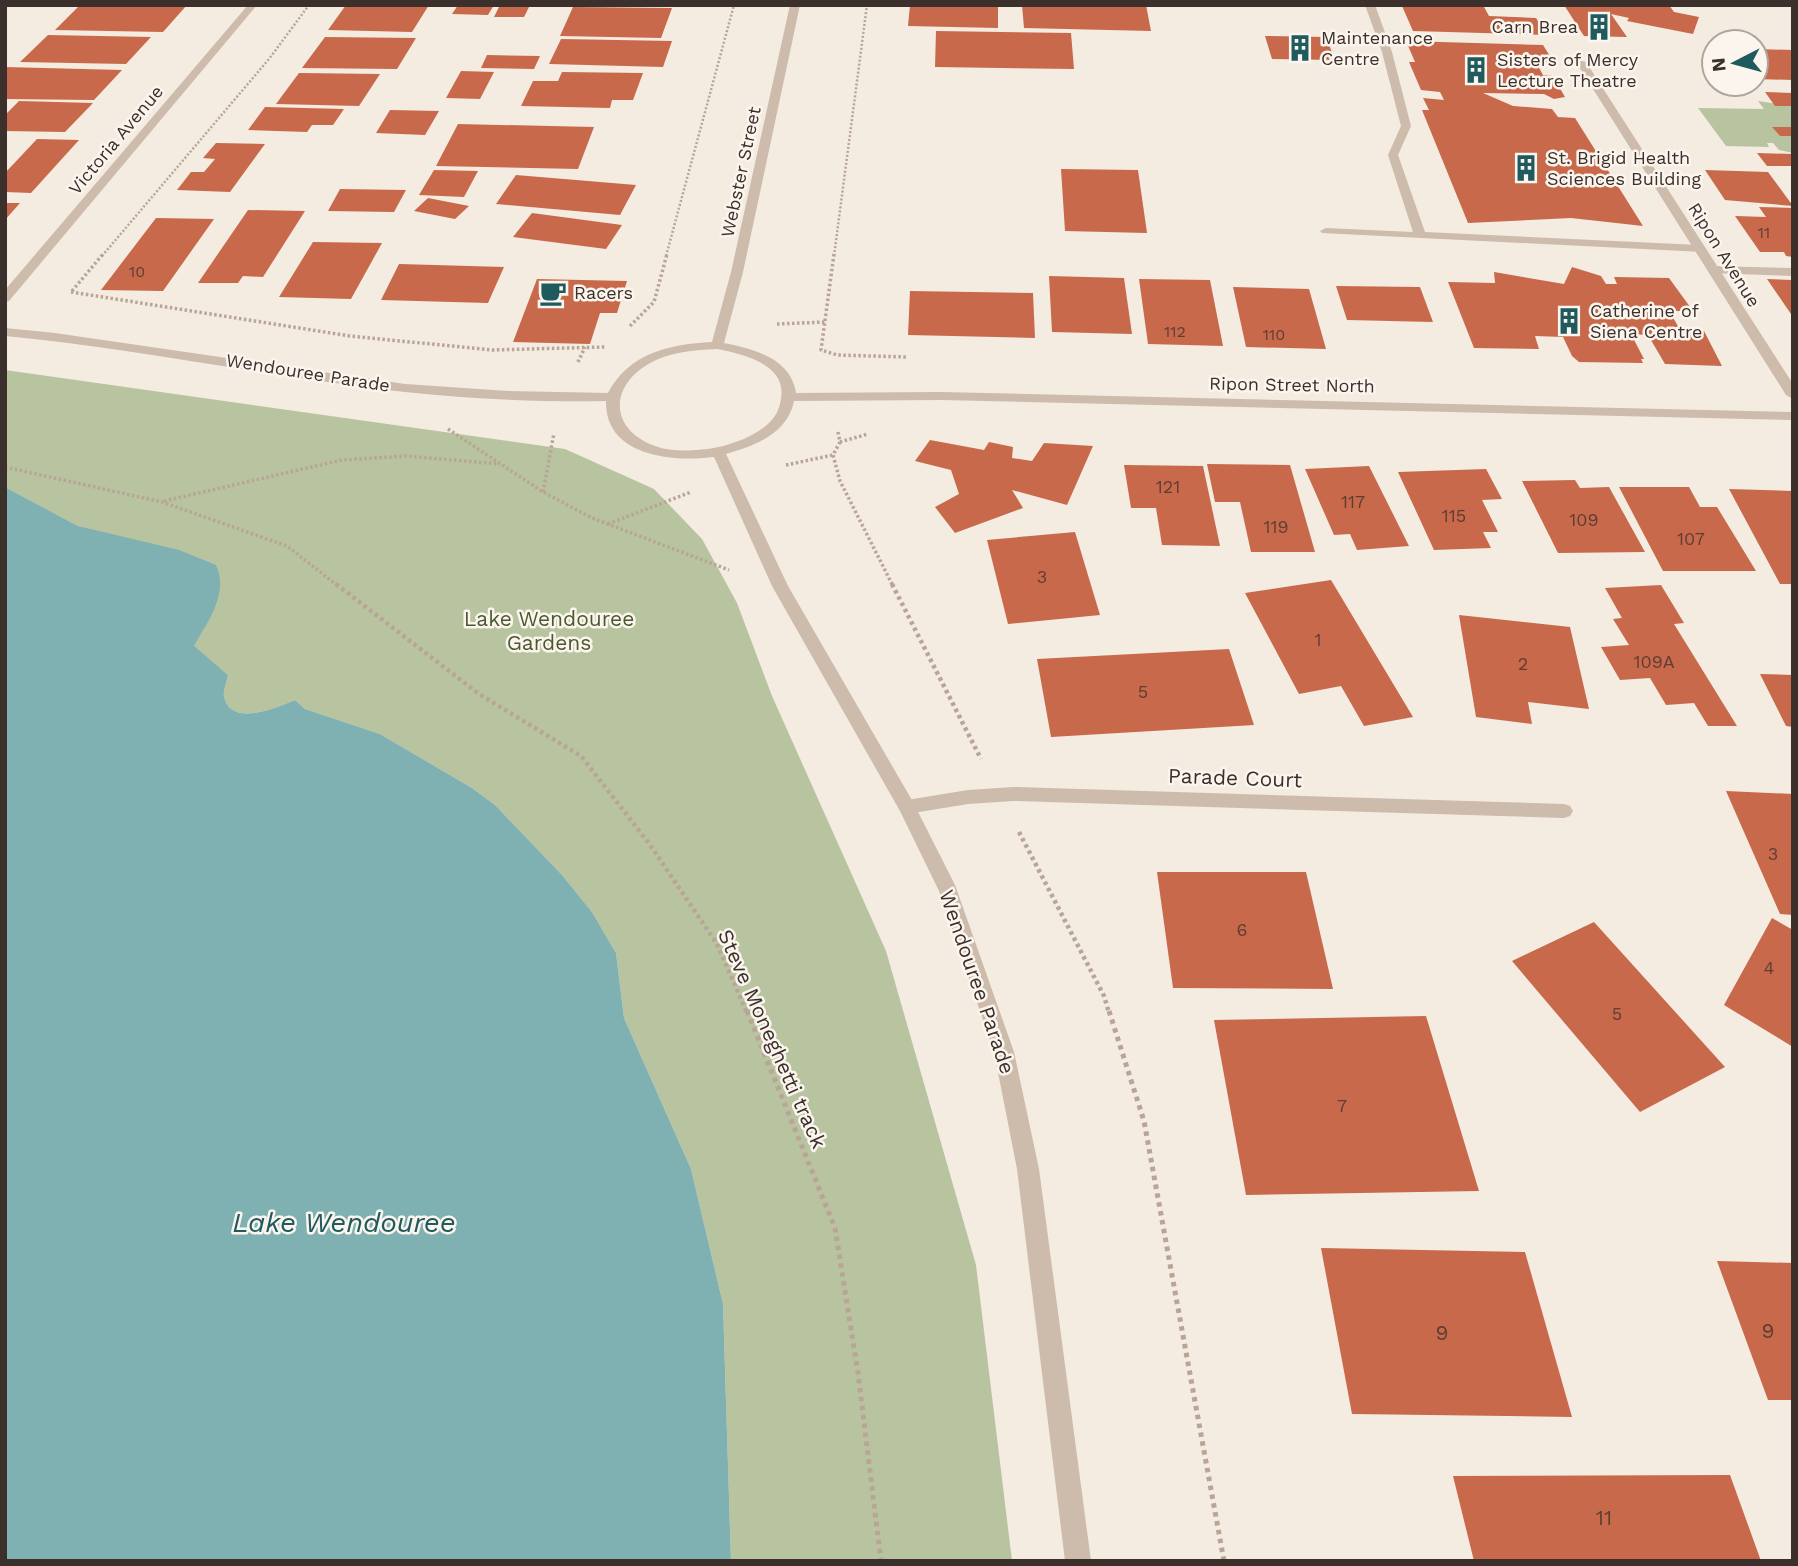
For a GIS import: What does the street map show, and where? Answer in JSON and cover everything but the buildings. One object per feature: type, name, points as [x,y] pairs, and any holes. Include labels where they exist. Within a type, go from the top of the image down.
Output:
[{"type":"street","name":"Victoria Avenue","points":[[5,298],[253,5]]},
{"type":"street","name":"Webster Street","points":[[717,345],[737,272],[795,5]]},
{"type":"street","points":[[1370,5],[1387,52],[1406,126],[1393,155],[1420,234]]},
{"type":"street","name":"Ripon Avenue","points":[[1581,62],[1793,395]]},
{"type":"street","points":[[1325,231],[1420,234],[1439,239],[1696,243]]},
{"type":"street","points":[[1713,270],[1793,272]]},
{"type":"street","name":"Wendouree Parade","points":[[5,332],[139,347],[404,388],[547,397],[612,397]]},
{"type":"street","points":[[717,345],[761,356],[777,368],[787,381],[790,397],[784,413],[771,428],[753,441],[719,453],[668,453],[642,445],[623,432],[613,415],[612,397],[622,379],[638,364],[662,353],[689,346],[717,345]]},
{"type":"street","name":"Ripon Street North","points":[[790,397],[941,396],[1793,416]]},
{"type":"street","name":"Wendouree Parade","points":[[719,453],[780,586],[907,807],[953,904],[1004,1052],[1028,1170],[1078,1561]]},
{"type":"street","name":"Parade Court","points":[[907,807],[999,794],[1564,811]]},
{"type":"path","points":[[309,5],[270,59],[71,292],[350,336],[492,350],[610,347]]},
{"type":"path","points":[[625,332],[654,302],[734,5]]},
{"type":"path","points":[[821,350],[867,5]]},
{"type":"path","points":[[404,388],[424,414],[543,492],[592,518],[694,559],[780,586]]},
{"type":"path","points":[[840,442],[833,455],[839,481],[1104,996],[1144,1121],[1224,1561]]},
{"type":"path","points":[[162,502],[342,460],[406,456],[501,464]]},
{"type":"path","name":"Steve Moneghetti track","points":[[5,467],[162,502],[287,546],[479,694],[581,756],[648,842],[717,944],[782,1092],[835,1228],[858,1373],[881,1561]]},
{"type":"green space","points":[[1758,101],[1793,106],[1793,127],[1773,127],[1780,136],[1793,136],[1793,153],[1779,150],[1773,143],[1767,143],[1769,147],[1726,146],[1698,108],[1764,109]]},
{"type":"green space","name":"Lake Wendouree Gardens","points":[[5,370],[565,449],[654,489],[702,539],[737,603],[772,696],[886,951],[976,1265],[1012,1561],[731,1561],[723,1304],[691,1169],[624,1018],[616,953],[592,912],[562,875],[495,805],[472,788],[380,734],[305,709],[295,700],[256,713],[236,712],[228,706],[224,694],[228,675],[193,646],[204,629],[112,536],[78,526],[5,487]]},
{"type":"water","name":"Lake Wendouree","points":[[5,487],[78,526],[179,550],[216,565],[220,586],[218,597],[211,617],[194,646],[228,675],[224,697],[228,706],[236,712],[256,713],[295,700],[305,709],[380,734],[472,788],[495,805],[562,875],[592,912],[616,953],[624,1018],[691,1169],[723,1304],[731,1561],[5,1561]]},
{"type":"place","name":"Carn Brea","points":[[1599,27]]},
{"type":"place","name":"Maintenance Centre","points":[[1300,48]]},
{"type":"place","name":"Sisters of Mercy Lecture Theatre","points":[[1476,70]]},
{"type":"place","name":"St. Brigid Health Sciences Building","points":[[1526,168]]},
{"type":"place","name":"Racers","points":[[553,293]]},
{"type":"place","name":"Catherine of Siena Centre","points":[[1569,321]]}]
